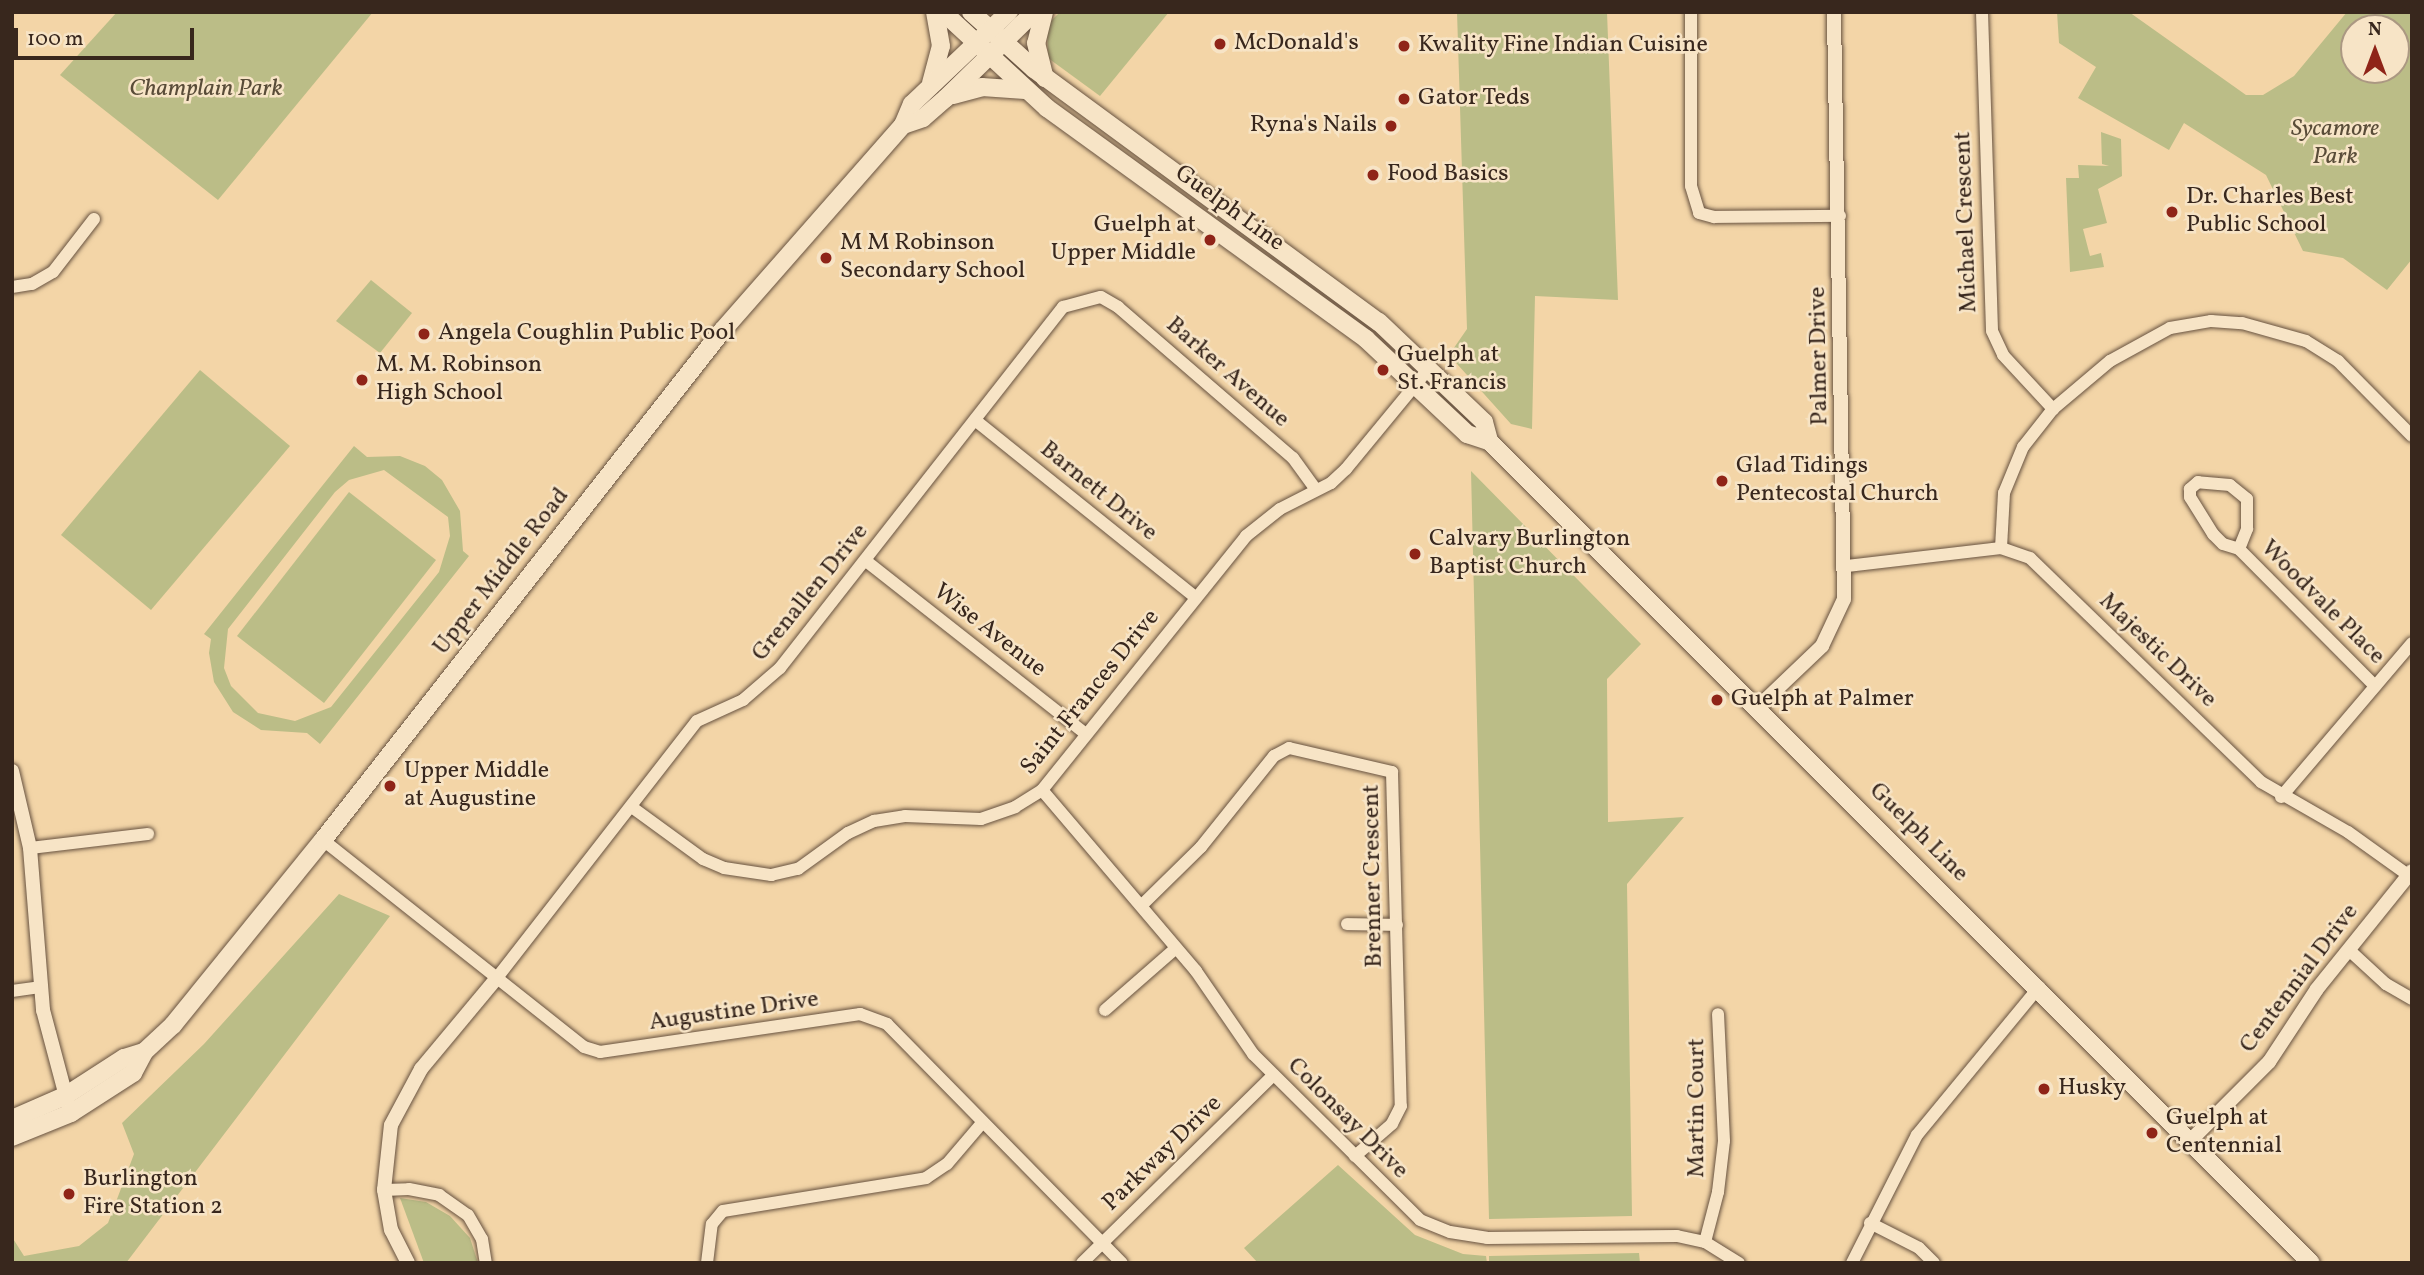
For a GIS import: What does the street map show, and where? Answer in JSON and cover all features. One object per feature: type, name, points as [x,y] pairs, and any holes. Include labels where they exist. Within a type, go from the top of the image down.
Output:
[{"type":"main road","points":[[929,88],[941,46],[935,12]]},
{"type":"main road","name":"Guelph Line","points":[[943,12],[1025,90],[1366,339],[1466,434],[1489,441],[2039,987],[2311,1263]]},
{"type":"main road","name":"Guelph Line","points":[[971,12],[995,37],[1045,78],[1379,322],[1430,367],[1484,422],[1489,441]]},
{"type":"main road","name":"Upper Middle Road","points":[[995,37],[1009,12]]},
{"type":"main road","name":"Upper Middle Road","points":[[903,125],[923,118],[946,98],[995,37],[1034,12]]},
{"type":"main road","points":[[1044,12],[1036,43],[1045,78]]},
{"type":"main road","name":"Upper Middle Road","points":[[12,1137],[71,1113],[133,1073],[144,1052],[173,1025],[323,840],[722,331],[903,125],[912,104],[929,88],[982,50]]},
{"type":"main road","points":[[946,98],[982,87],[1025,90]]},
{"type":"main road","points":[[1217,230],[1256,232]]},
{"type":"main road","name":"Upper Middle Road","points":[[12,1119],[65,1096],[124,1058],[144,1052]]},
{"type":"street","points":[[1691,12],[1691,186],[1699,213],[1714,217],[1840,216]]},
{"type":"street","name":"Palmer Drive","points":[[1757,708],[1832,631],[1844,599],[1847,566],[1834,12]]},
{"type":"street","name":"Michael Crescent","points":[[1982,12],[1992,331],[2003,355],[2053,409]]},
{"type":"street","points":[[12,287],[32,284],[53,272],[94,219]]},
{"type":"street","name":"Grenallen Drive","points":[[496,979],[633,808],[697,721],[743,700],[772,676],[866,561],[1063,307],[1101,297]]},
{"type":"street","name":"Barker Avenue","points":[[1101,297],[1293,458],[1317,490]]},
{"type":"street","points":[[2001,548],[2004,493],[2023,447],[2053,409],[2129,347],[2170,328],[2211,321],[2242,323],[2281,331],[2338,361],[2412,436]]},
{"type":"street","name":"Saint Frances Drive","points":[[633,808],[703,859],[724,868],[771,875],[798,869],[848,833],[874,821],[905,816],[981,819],[1015,807],[1042,790],[1195,597],[1259,523],[1317,490],[1346,469],[1430,367]]},
{"type":"street","name":"Barnett Drive","points":[[975,420],[1195,597]]},
{"type":"street","name":"Woodvale Place","points":[[2239,549],[2247,529],[2247,499],[2230,485],[2198,482],[2190,489],[2198,514],[2223,544],[2239,549],[2375,686]]},
{"type":"street","name":"Majestic Drive","points":[[1847,566],[2001,548],[2030,558],[2059,582],[2281,797],[2348,832],[2410,873]]},
{"type":"street","name":"Wise Avenue","points":[[866,561],[1086,734]]},
{"type":"street","points":[[2281,797],[2412,643]]},
{"type":"street","name":"Brenner Crescent","points":[[1143,904],[1201,846],[1274,757],[1289,748],[1392,772],[1401,1105],[1392,1124],[1355,1156]]},
{"type":"street","points":[[12,771],[30,848],[40,987],[71,1113]]},
{"type":"street","name":"Colonsay Drive","points":[[1042,790],[1143,904],[1273,1075],[1408,1211],[1450,1232],[1487,1238],[1650,1234],[1705,1242],[1739,1263]]},
{"type":"street","points":[[30,848],[148,834]]},
{"type":"street","name":"Augustine Drive","points":[[323,840],[584,1047],[600,1052],[860,1014],[887,1024],[1122,1263]]},
{"type":"street","name":"Centennial Drive","points":[[2190,1141],[2269,1062],[2349,950],[2410,873]]},
{"type":"street","points":[[1347,924],[1397,925]]},
{"type":"street","points":[[1105,1010],[1176,948]]},
{"type":"street","points":[[2349,950],[2386,984],[2412,999]]},
{"type":"street","points":[[408,1263],[391,1230],[384,1190],[391,1125],[404,1094],[496,979]]},
{"type":"street","points":[[12,991],[40,987]]},
{"type":"street","points":[[1852,1263],[1917,1135],[2039,987]]},
{"type":"street","name":"Martin Court","points":[[1705,1242],[1718,1192],[1724,1141],[1718,1014]]},
{"type":"street","name":"Parkway Drive","points":[[1082,1263],[1273,1075]]},
{"type":"street","points":[[707,1263],[712,1224],[723,1212],[926,1178],[947,1164],[982,1123]]},
{"type":"street","points":[[384,1190],[409,1189],[439,1195],[468,1216],[482,1239],[486,1263]]},
{"type":"street","points":[[1870,1223],[1919,1248],[1934,1263]]},
{"type":"green space","name":"Champlain Park","points":[[117,12],[373,12],[218,200],[60,75]]},
{"type":"green space","points":[[1060,12],[1169,12],[1100,96],[1048,58],[1047,25]]},
{"type":"green space","points":[[1457,12],[1607,12],[1618,300],[1535,296],[1532,429],[1511,424],[1449,355],[1467,329]]},
{"type":"green space","name":"Sycamore Park","points":[[2057,12],[2129,12],[2246,95],[2263,95],[2294,76],[2340,20],[2340,84],[2410,84],[2410,14],[2345,14],[2412,12],[2412,259],[2387,290],[2343,258],[2303,251],[2266,175],[2184,123],[2169,150],[2078,98],[2096,67],[2059,43]]},
{"type":"green space","points":[[2101,132],[2121,139],[2122,176],[2098,189],[2107,223],[2083,229],[2090,256],[2101,253],[2104,267],[2070,272],[2066,178],[2079,178],[2078,165],[2109,166],[2102,164]]},
{"type":"green space","points":[[371,280],[412,313],[380,353],[336,321]]},
{"type":"green space","points":[[200,370],[290,446],[151,610],[61,535]]},
{"type":"green space","points":[[354,446],[367,457],[400,456],[425,466],[442,480],[460,511],[463,551],[469,556],[320,744],[307,733],[261,730],[233,712],[214,682],[209,653],[211,639],[204,634]],"holes":[[[384,470],[448,517],[450,536],[439,572],[331,707],[295,721],[258,713],[231,686],[224,668],[228,629],[335,492],[349,480]]]},
{"type":"green space","points":[[1471,471],[1641,644],[1607,679],[1608,822],[1684,817],[1627,884],[1632,1216],[1489,1219]]},
{"type":"green space","points":[[349,492],[436,560],[324,703],[237,636]]},
{"type":"green space","points":[[339,894],[390,916],[126,1263],[12,1263],[12,1237],[24,1256],[79,1246],[108,1223],[134,1154],[122,1123],[204,1044]]},
{"type":"green space","points":[[1338,1165],[1415,1235],[1463,1254],[1486,1256],[1487,1263],[1258,1263],[1244,1248]]},
{"type":"green space","points":[[400,1198],[426,1202],[450,1216],[470,1238],[478,1263],[424,1263]]},
{"type":"green space","points":[[1639,1253],[1640,1263],[1489,1263],[1489,1256]]},
{"type":"place","name":"McDonald's","points":[[1220,44]]},
{"type":"place","name":"Kwality Fine Indian Cuisine","points":[[1404,46]]},
{"type":"place","name":"Gator Teds","points":[[1404,99]]},
{"type":"place","name":"Ryna's Nails","points":[[1391,126]]},
{"type":"place","name":"Food Basics","points":[[1373,175]]},
{"type":"place","name":"Dr. Charles Best Public School","points":[[2172,212]]},
{"type":"place","name":"Guelph at Upper Middle","points":[[1210,240]]},
{"type":"place","name":"M M Robinson Secondary School","points":[[826,258]]},
{"type":"place","name":"Angela Coughlin Public Pool","points":[[424,334]]},
{"type":"place","name":"Guelph at St. Francis","points":[[1383,370]]},
{"type":"place","name":"M. M. Robinson High School","points":[[362,380]]},
{"type":"place","name":"Glad Tidings Pentecostal Church","points":[[1722,481]]},
{"type":"place","name":"Calvary Burlington Baptist Church","points":[[1415,554]]},
{"type":"place","name":"Guelph at Palmer","points":[[1717,700]]},
{"type":"place","name":"Upper Middle at Augustine","points":[[390,786]]},
{"type":"place","name":"Husky","points":[[2044,1089]]},
{"type":"place","name":"Guelph at Centennial","points":[[2152,1133]]},
{"type":"place","name":"Burlington Fire Station 2","points":[[69,1194]]}]
